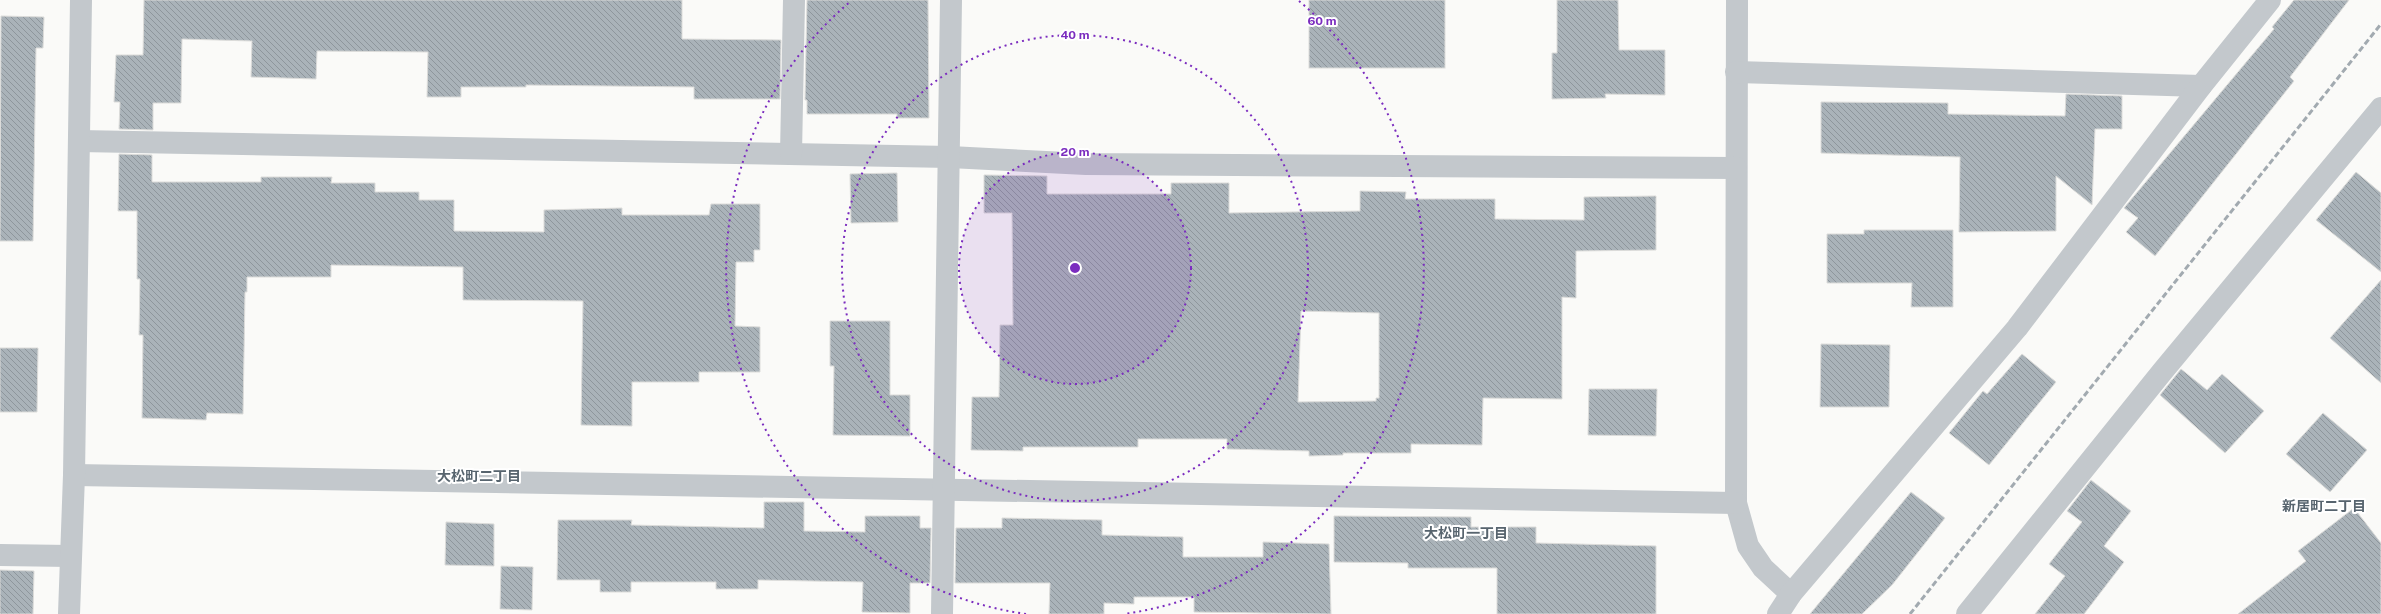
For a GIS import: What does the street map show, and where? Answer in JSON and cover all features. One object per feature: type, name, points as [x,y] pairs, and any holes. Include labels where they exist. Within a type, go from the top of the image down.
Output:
[{"type":"street","points":[[69,614],[74,475],[81,0]]},
{"type":"street","points":[[791,154],[794,0]]},
{"type":"street","points":[[942,614],[952,0]]},
{"type":"street","points":[[1737,0],[1736,503],[1748,546],[1763,568],[1791,594]]},
{"type":"street","points":[[1778,614],[1791,594],[2017,328],[2201,86],[2270,0]]},
{"type":"street","points":[[1736,72],[2201,86]]},
{"type":"street","points":[[1967,614],[2162,372],[2381,108]]},
{"type":"street","points":[[79,141],[950,157],[1086,164],[1736,168]]},
{"type":"street","points":[[74,475],[944,491],[1736,503]]},
{"type":"street","points":[[0,556],[70,556]]},
{"type":"building","points":[[144,0],[682,0],[682,39],[781,40],[780,99],[694,99],[694,87],[526,85],[526,87],[461,87],[461,97],[427,97],[428,52],[317,51],[316,79],[251,77],[252,41],[182,39],[181,103],[153,103],[153,130],[119,129],[120,102],[114,102],[116,55],[143,55]]},
{"type":"building","points":[[807,0],[928,0],[929,118],[897,118],[897,114],[807,114],[807,100],[805,100]]},
{"type":"building","points":[[1309,0],[1445,0],[1445,68],[1309,68]]},
{"type":"building","points":[[1557,0],[1618,0],[1619,50],[1665,50],[1665,95],[1605,94],[1606,98],[1552,99],[1552,53],[1557,53]]},
{"type":"building","points":[[2294,0],[2349,0],[2290,77],[2294,81],[2155,256],[2126,232],[2138,218],[2124,208],[2274,29],[2272,27]]},
{"type":"building","points":[[1,16],[44,17],[43,48],[36,48],[33,241],[0,241]]},
{"type":"building","points":[[2066,94],[2122,96],[2122,129],[2095,129],[2092,205],[2056,176],[2056,231],[1959,232],[1960,157],[1821,153],[1821,102],[1948,103],[1948,114],[2065,116]]},
{"type":"building","points":[[119,154],[152,155],[152,182],[261,182],[261,177],[332,177],[331,183],[375,183],[375,192],[419,192],[419,200],[454,200],[454,231],[544,232],[544,210],[622,208],[622,215],[709,215],[711,204],[760,204],[760,250],[754,250],[754,262],[736,262],[735,326],[760,327],[760,372],[699,372],[699,382],[632,382],[632,426],[581,425],[583,301],[463,300],[463,267],[331,265],[331,277],[247,277],[247,292],[245,292],[243,414],[207,413],[206,420],[142,418],[143,335],[139,335],[140,279],[137,279],[137,211],[118,211]]},
{"type":"building","points":[[2356,172],[2381,193],[2381,272],[2316,220]]},
{"type":"building","points":[[897,173],[898,222],[851,223],[850,174]]},
{"type":"building","points":[[984,175],[1047,176],[1047,194],[1171,194],[1171,183],[1229,183],[1229,213],[1360,211],[1360,191],[1406,192],[1405,199],[1495,199],[1495,219],[1584,220],[1584,197],[1656,196],[1656,250],[1576,251],[1576,298],[1562,297],[1562,399],[1483,398],[1482,445],[1411,444],[1411,453],[1343,453],[1343,455],[1309,456],[1309,451],[1227,449],[1227,439],[1138,439],[1138,447],[1023,447],[1023,451],[971,450],[972,397],[999,397],[1000,325],[1013,325],[1012,213],[984,213]],"holes":[[[1301,311],[1379,313],[1379,398],[1376,398],[1376,401],[1298,402]]]},
{"type":"building","points":[[1864,230],[1953,230],[1953,307],[1911,307],[1912,283],[1827,283],[1827,234],[1864,234]]},
{"type":"building","points":[[2381,280],[2381,383],[2330,338]]},
{"type":"building","points":[[830,321],[890,321],[890,395],[910,395],[910,436],[833,435],[834,366],[830,366]]},
{"type":"building","points":[[1821,344],[1890,345],[1889,407],[1820,407]]},
{"type":"building","points":[[0,348],[38,348],[37,412],[0,412]]},
{"type":"building","points":[[2022,354],[2056,382],[1989,465],[1949,433],[1983,391],[1987,394]]},
{"type":"building","points":[[2181,369],[2207,390],[2222,374],[2264,411],[2225,453],[2160,395]]},
{"type":"building","points":[[1589,389],[1657,389],[1656,436],[1588,435]]},
{"type":"building","points":[[2323,413],[2367,450],[2330,492],[2286,454]]},
{"type":"building","points":[[2091,480],[2131,511],[2104,546],[2124,562],[2084,614],[2035,614],[2065,576],[2049,564],[2082,522],[2067,511]]},
{"type":"building","points":[[1911,492],[1945,518],[1892,585],[1862,614],[1810,614]]},
{"type":"building","points":[[764,502],[804,502],[804,531],[865,532],[865,516],[920,516],[920,528],[931,528],[930,583],[910,583],[910,613],[862,612],[863,582],[758,580],[758,589],[716,589],[716,582],[631,582],[631,592],[600,592],[600,580],[557,580],[558,520],[632,520],[631,525],[764,528]]},
{"type":"building","points":[[2354,508],[2381,543],[2381,614],[2238,614],[2306,561],[2298,551]]},
{"type":"building","points":[[1334,516],[1471,517],[1471,527],[1536,527],[1536,543],[1656,546],[1656,614],[1497,614],[1497,568],[1408,568],[1408,563],[1334,562]]},
{"type":"building","points":[[1002,518],[1102,520],[1102,535],[1183,537],[1183,557],[1263,557],[1263,542],[1329,544],[1331,614],[1194,612],[1194,597],[1134,597],[1134,604],[1104,603],[1104,614],[1049,614],[1050,583],[955,583],[956,528],[1002,528]]},
{"type":"building","points":[[446,522],[494,524],[494,566],[445,565]]},
{"type":"building","points":[[501,566],[533,567],[532,610],[500,609]]},
{"type":"building","points":[[0,570],[34,571],[33,614],[0,614]]},
{"type":"railway","points":[[1910,614],[2381,24]]},
{"type":"district","name":"大松町二丁目","points":[[479,476]]},
{"type":"district","name":"新居町二丁目","points":[[2324,506]]},
{"type":"district","name":"大松町一丁目","points":[[1466,533]]}]
